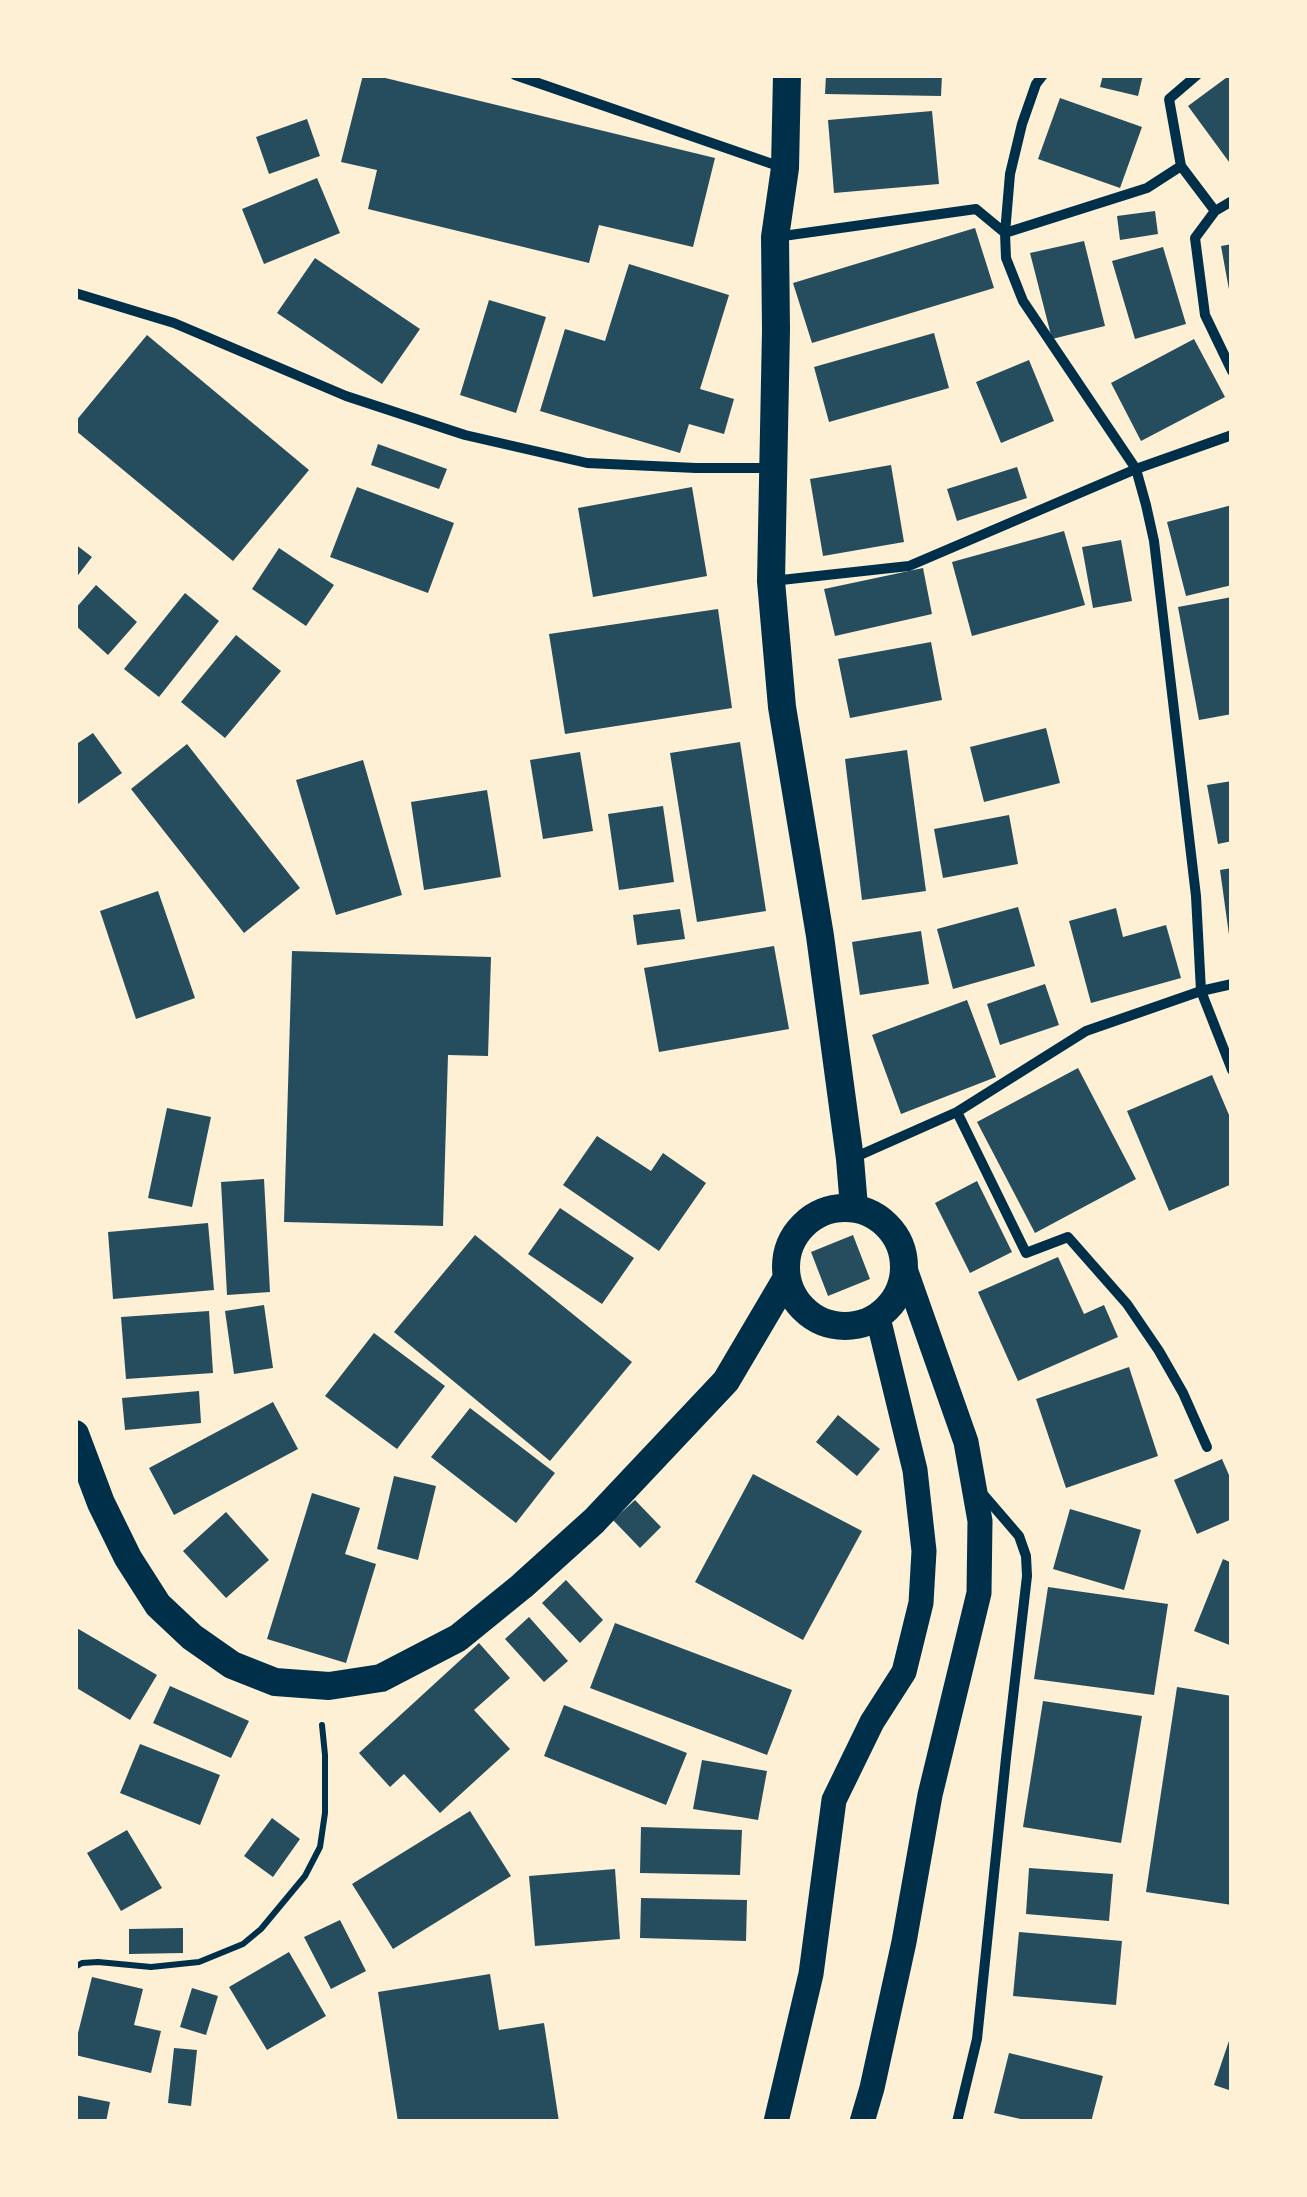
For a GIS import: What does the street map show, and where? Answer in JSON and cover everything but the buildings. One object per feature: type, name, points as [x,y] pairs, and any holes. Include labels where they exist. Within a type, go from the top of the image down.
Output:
[{"type":"highway","points":[[787,75],[785,168],[775,237],[772,582],[782,707],[820,936],[854,1208]]},
{"type":"highway","points":[[854,1208],[880,1218],[899,1240],[905,1269],[897,1296],[878,1318],[850,1328],[822,1324],[798,1306],[786,1281],[786,1252],[800,1226],[824,1211],[854,1208]]},
{"type":"highway","points":[[75,1434],[100,1502],[128,1558],[158,1605],[192,1638],[232,1666],[275,1682],[329,1686],[382,1678],[458,1638],[607,1508],[726,1381],[786,1281]]},
{"type":"main road","points":[[862,2122],[904,1942],[930,1794],[978,1593],[980,1521],[966,1442],[905,1269]]},
{"type":"main road","points":[[776,2122],[811,1974],[834,1800],[872,1722],[904,1672],[922,1603],[924,1551],[915,1470],[878,1318]]},
{"type":"street","points":[[515,75],[785,168]]},
{"type":"street","points":[[1043,75],[1022,124],[1010,174],[1006,258],[1023,302],[1136,469],[1154,540],[1196,896],[1201,991],[1232,1070]]},
{"type":"street","points":[[1197,75],[1169,99],[1181,166],[1215,211]]},
{"type":"street","points":[[1005,233],[1148,188],[1181,166]]},
{"type":"street","points":[[1232,201],[1215,211],[1196,238],[1205,316],[1232,371]]},
{"type":"street","points":[[775,237],[976,209],[1005,233]]},
{"type":"street","points":[[75,293],[174,323],[346,396],[465,435],[587,463],[774,468]]},
{"type":"street","points":[[772,582],[909,566],[1136,469],[1232,435]]},
{"type":"street","points":[[850,1160],[957,1112],[1086,1031],[1232,984]]},
{"type":"street","points":[[957,1112],[1026,1254],[1068,1237],[1127,1304],[1160,1351],[1207,1447]]},
{"type":"street","points":[[957,2122],[977,2039],[1027,1576],[1019,1536],[973,1484]]},
{"type":"path","points":[[75,1967],[98,1962],[151,1967],[198,1962],[243,1944],[260,1930],[305,1876],[320,1847],[325,1813],[325,1754],[316,1684]]}]
